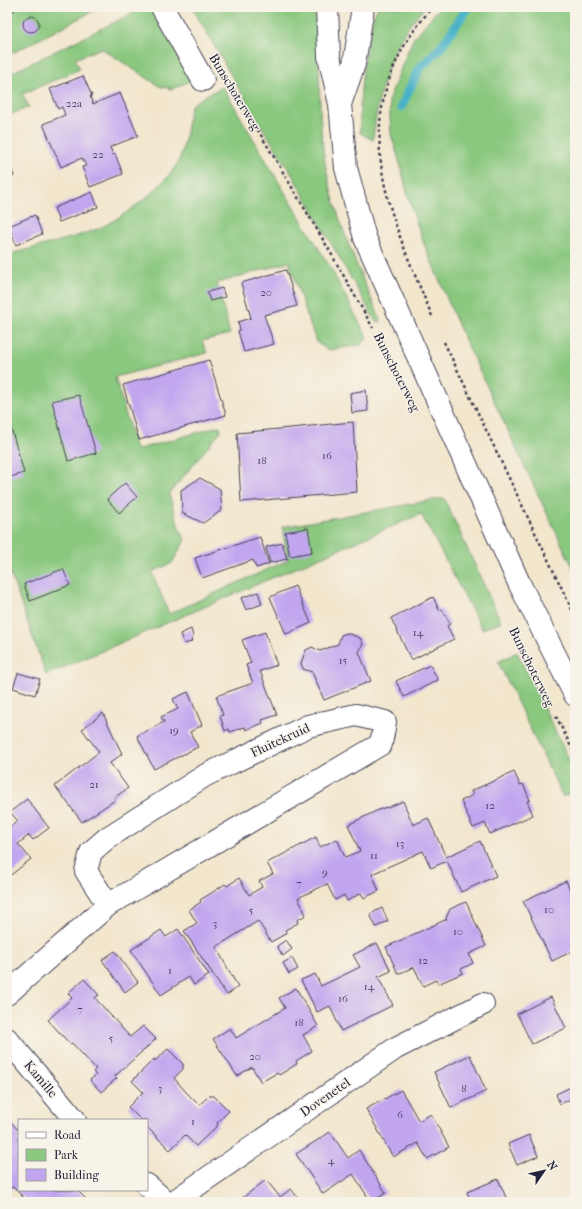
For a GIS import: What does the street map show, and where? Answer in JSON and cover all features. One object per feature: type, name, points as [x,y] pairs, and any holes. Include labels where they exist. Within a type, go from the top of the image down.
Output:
[{"type":"street","name":"Bunschoterweg","points":[[162,7],[203,80]]},
{"type":"street","name":"Bunschoterweg","points":[[327,7],[329,56],[340,104],[346,168],[365,238],[519,583],[575,695]]},
{"type":"street","name":"Bunschoterweg","points":[[340,104],[354,64],[363,7]]},
{"type":"street","name":"Fluitekruid","points":[[7,994],[108,905],[381,744],[385,722],[356,715],[308,726],[206,775],[106,838],[91,852],[86,871],[108,905]]},
{"type":"street","name":"Dovenetel","points":[[173,1202],[396,1048],[483,1004]]},
{"type":"street","name":"Kamille","points":[[7,1039],[74,1119]]},
{"type":"street","points":[[148,1186],[166,1202]]},
{"type":"path","points":[[432,7],[404,46],[396,64],[382,102],[378,145],[385,190],[394,223],[433,320]]},
{"type":"path","name":"Bunschoterweg","points":[[228,81],[321,235],[376,333]]},
{"type":"path","points":[[443,340],[575,616]]},
{"type":"path","name":"Bunschoterweg","points":[[554,712],[575,755]]},
{"type":"green space","points":[[7,7],[101,7],[7,56]]},
{"type":"green space","points":[[192,7],[314,7],[318,42],[321,131],[327,172],[332,194],[346,237],[381,321],[376,322],[294,178],[246,101]]},
{"type":"green space","points":[[378,7],[425,7],[411,23],[394,52],[380,95],[373,140],[360,133],[360,107],[367,43],[372,21]]},
{"type":"green space","points":[[440,7],[575,7],[575,572],[459,327],[424,244],[408,197],[391,134],[389,99],[413,39]]},
{"type":"green space","points":[[141,9],[148,10],[159,15],[192,80],[172,89],[159,86],[101,48],[75,59],[80,69],[22,94],[29,107],[7,116],[7,75]]},
{"type":"green space","points":[[223,87],[330,267],[367,337],[361,345],[328,350],[316,342],[289,262],[217,283],[230,334],[202,341],[207,353],[115,377],[136,450],[220,426],[221,431],[169,494],[179,528],[185,540],[172,563],[152,572],[169,614],[288,560],[282,527],[444,498],[501,622],[482,629],[421,514],[46,675],[7,564],[7,255],[92,231],[114,220],[139,203],[162,183],[177,164],[184,143],[191,105],[208,94]]},
{"type":"green space","points":[[517,652],[575,772],[575,791],[563,797],[498,662]]},
{"type":"building","points":[[7,7],[18,7],[9,15],[7,12]]},
{"type":"building","points":[[31,16],[37,18],[39,24],[37,30],[31,32],[25,30],[23,24],[25,18]]},
{"type":"building","points":[[83,76],[92,96],[90,96],[93,104],[120,93],[138,136],[110,147],[113,155],[115,154],[123,174],[90,187],[82,167],[86,166],[82,158],[61,167],[43,124],[65,115],[62,107],[58,109],[50,89]]},
{"type":"building","points":[[7,158],[14,176],[7,178]]},
{"type":"building","points":[[92,192],[98,207],[59,222],[54,208]]},
{"type":"building","points":[[35,215],[42,234],[16,245],[9,226]]},
{"type":"building","points":[[286,270],[297,306],[264,315],[274,344],[244,352],[238,331],[240,330],[238,322],[251,318],[241,283]]},
{"type":"building","points":[[222,288],[225,297],[210,301],[207,292]]},
{"type":"building","points":[[209,360],[226,415],[139,440],[123,385]]},
{"type":"building","points":[[366,390],[368,411],[352,413],[350,393]]},
{"type":"building","points":[[79,395],[96,453],[68,461],[52,401]]},
{"type":"building","points":[[7,414],[24,473],[7,478]]},
{"type":"building","points":[[353,422],[357,492],[241,502],[237,433]]},
{"type":"building","points":[[200,478],[220,489],[222,510],[203,523],[182,513],[181,490]]},
{"type":"building","points":[[125,483],[137,497],[119,513],[107,499]]},
{"type":"building","points":[[308,528],[312,552],[290,556],[285,532]]},
{"type":"building","points":[[260,537],[269,564],[256,568],[253,560],[202,578],[195,558]]},
{"type":"building","points":[[282,543],[287,559],[270,563],[266,547]]},
{"type":"building","points":[[63,569],[70,585],[30,601],[24,584]]},
{"type":"building","points":[[295,586],[311,623],[286,634],[270,597]]},
{"type":"building","points":[[258,592],[262,604],[246,610],[241,598]]},
{"type":"building","points":[[433,597],[439,610],[442,609],[450,624],[447,626],[454,639],[411,660],[391,618]]},
{"type":"building","points":[[191,629],[193,636],[191,642],[184,644],[180,634]]},
{"type":"building","points":[[265,632],[277,665],[260,671],[277,715],[262,720],[263,723],[246,730],[245,727],[230,732],[229,729],[225,731],[220,716],[223,715],[216,696],[253,683],[246,665],[251,663],[242,640]]},
{"type":"building","points":[[347,633],[360,638],[363,644],[359,652],[371,681],[324,700],[312,672],[303,669],[301,663],[306,650],[312,647],[320,651],[338,644],[341,635]]},
{"type":"building","points":[[430,665],[438,680],[404,697],[396,681]]},
{"type":"building","points":[[18,673],[40,679],[35,695],[13,688]]},
{"type":"building","points":[[188,692],[202,725],[190,732],[198,747],[154,769],[137,736],[164,722],[161,717],[178,709],[173,699]]},
{"type":"building","points":[[103,713],[122,754],[110,763],[128,788],[114,798],[115,800],[82,822],[55,786],[99,752],[82,729]]},
{"type":"building","points":[[514,772],[520,785],[523,784],[530,800],[527,801],[533,815],[490,834],[485,823],[473,828],[461,801],[473,795],[471,791]]},
{"type":"building","points":[[27,799],[49,828],[33,840],[29,835],[18,844],[31,859],[7,878],[7,829],[18,821],[10,812]]},
{"type":"building","points":[[403,801],[413,825],[428,818],[446,857],[480,841],[496,876],[461,892],[447,861],[431,868],[423,851],[372,874],[379,891],[364,898],[361,893],[347,901],[344,895],[335,900],[327,884],[298,898],[306,915],[297,920],[298,923],[285,930],[287,933],[271,942],[258,921],[216,947],[238,987],[227,995],[184,931],[197,923],[189,910],[201,902],[200,900],[225,884],[227,886],[239,878],[249,895],[262,887],[259,881],[273,874],[267,863],[316,837],[320,847],[337,839],[345,857],[360,851],[348,825],[374,812]]},
{"type":"building","points":[[566,881],[575,901],[575,950],[552,961],[523,901]]},
{"type":"building","points":[[466,902],[486,946],[469,954],[473,963],[461,969],[463,973],[438,984],[436,980],[423,986],[414,967],[398,974],[386,947],[447,919],[446,918],[450,909]]},
{"type":"building","points":[[382,908],[388,921],[376,927],[370,914]]},
{"type":"building","points":[[178,929],[209,975],[194,985],[189,977],[161,995],[131,950],[161,930],[166,937]]},
{"type":"building","points":[[286,940],[292,949],[283,956],[277,946]]},
{"type":"building","points":[[377,943],[391,971],[378,977],[393,1005],[341,1031],[330,1006],[317,1012],[301,980],[315,974],[321,986],[344,975],[360,967],[353,955]]},
{"type":"building","points":[[115,951],[138,982],[125,992],[102,960]]},
{"type":"building","points":[[292,958],[298,969],[289,974],[283,963]]},
{"type":"building","points":[[84,979],[99,995],[95,998],[130,1037],[143,1026],[156,1039],[115,1076],[117,1078],[101,1092],[90,1080],[96,1075],[93,1072],[96,1069],[48,1020],[72,998],[68,993]]},
{"type":"building","points":[[296,988],[318,1026],[303,1035],[312,1051],[296,1061],[297,1064],[279,1075],[277,1073],[261,1082],[252,1067],[237,1076],[213,1039],[230,1028],[236,1038],[285,1008],[279,998]]},
{"type":"building","points":[[551,997],[566,1028],[532,1044],[517,1014]]},
{"type":"building","points":[[168,1049],[183,1064],[183,1069],[174,1078],[186,1092],[199,1105],[209,1096],[214,1096],[229,1111],[217,1123],[218,1125],[196,1146],[185,1135],[170,1150],[148,1128],[148,1119],[140,1119],[128,1107],[143,1092],[132,1081],[154,1059],[155,1061]]},
{"type":"building","points":[[470,1055],[486,1091],[451,1108],[434,1072]]},
{"type":"building","points":[[575,1085],[575,1097],[560,1104],[556,1094]]},
{"type":"building","points":[[401,1090],[419,1121],[431,1114],[449,1147],[427,1159],[418,1143],[393,1157],[366,1109]]},
{"type":"building","points":[[7,1118],[18,1130],[18,1191],[78,1191],[89,1202],[28,1202],[13,1187],[7,1191]]},
{"type":"building","points":[[330,1132],[348,1158],[359,1150],[386,1193],[371,1202],[353,1174],[323,1194],[296,1154]]},
{"type":"building","points":[[529,1135],[538,1156],[517,1165],[508,1144]]},
{"type":"building","points":[[498,1179],[508,1202],[471,1202],[467,1192]]},
{"type":"building","points":[[266,1180],[280,1197],[291,1189],[301,1202],[237,1202]]},
{"type":"waterway","points":[[401,107],[419,69],[441,47],[468,7]]}]
